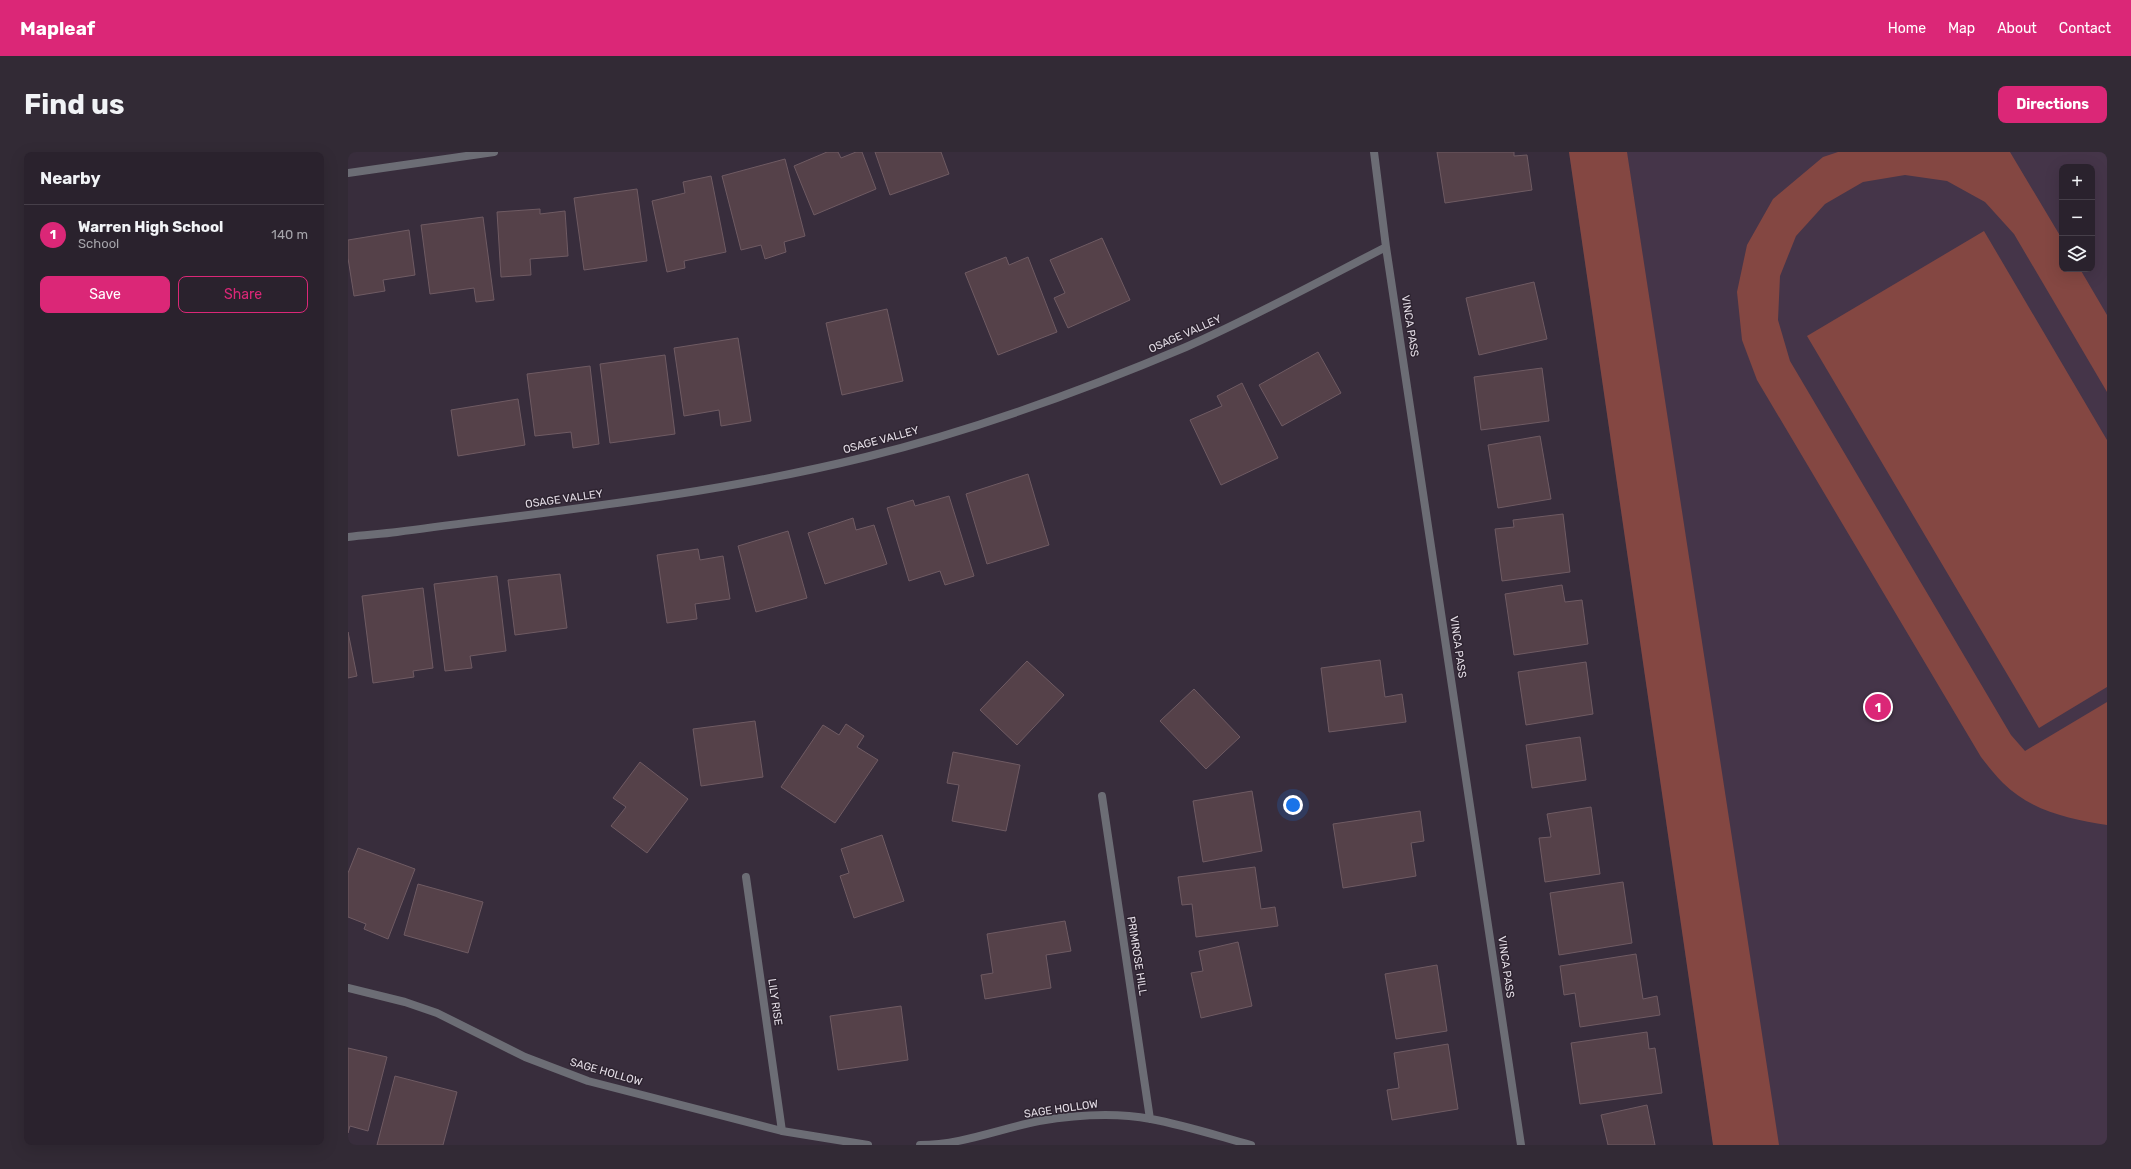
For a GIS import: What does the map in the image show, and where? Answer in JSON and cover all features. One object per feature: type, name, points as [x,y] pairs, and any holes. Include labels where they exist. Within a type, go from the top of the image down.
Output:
[{"type":"street","points":[[348,173],[494,152]]},
{"type":"street","name":"VINCA PASS","points":[[1374,152],[1386,247],[1521,1145]]},
{"type":"street","name":"OSAGE VALLEY","points":[[348,537],[676,495],[796,473],[868,456],[991,421],[1089,385],[1187,346],[1273,305],[1386,247]]},
{"type":"street","name":"PRIMROSE HILL","points":[[1102,796],[1150,1119]]},
{"type":"street","name":"LILY RISE","points":[[746,877],[782,1131]]},
{"type":"street","name":"SAGE HOLLOW","points":[[348,988],[405,1002],[437,1013],[525,1057],[588,1081],[782,1131],[868,1145]]},
{"type":"street","name":"SAGE HOLLOW","points":[[920,1145],[972,1139],[1016,1126],[1072,1117],[1106,1114],[1150,1119],[1251,1145]]},
{"type":"shaded area","points":[[1569,152],[2107,152],[2107,1145],[1713,1145]]},
{"type":"shaded area","points":[[1569,152],[1627,152],[1779,1145],[1713,1145]]},
{"type":"shaded area","points":[[1838,152],[2010,152],[2059,234],[2059,272],[2082,272],[2107,315],[2107,392],[2014,234],[1985,202],[1947,181],[1905,175],[1863,182],[1825,204],[1796,236],[1780,276],[1778,320],[1790,361],[2011,735],[2025,751],[2107,702],[2107,825],[2065,816],[2038,807],[2026,801],[2014,793],[1986,764],[1757,380],[1742,340],[1737,292],[1747,245],[1773,199],[1823,157]]},
{"type":"shaded area","points":[[1984,231],[2107,440],[2107,687],[2039,728],[1807,336]]},
{"type":"building","points":[[827,152],[838,152],[841,158],[856,152],[862,152],[876,189],[814,215],[794,166]]},
{"type":"building","points":[[875,152],[941,152],[949,174],[890,195]]},
{"type":"building","points":[[1437,152],[1514,152],[1514,156],[1527,155],[1532,190],[1445,203]]},
{"type":"building","points":[[785,159],[805,236],[784,242],[786,252],[765,259],[761,245],[741,250],[722,176]]},
{"type":"building","points":[[711,176],[726,252],[684,261],[685,268],[667,272],[652,201],[685,193],[683,182]]},
{"type":"building","points":[[637,189],[647,261],[584,270],[574,198]]},
{"type":"building","points":[[540,209],[540,214],[565,211],[568,256],[530,259],[531,275],[501,277],[497,212]]},
{"type":"building","points":[[483,217],[494,300],[476,302],[474,288],[430,294],[421,225]]},
{"type":"building","points":[[409,230],[415,275],[383,280],[385,291],[354,296],[348,258],[348,240]]},
{"type":"building","points":[[1102,238],[1130,300],[1068,328],[1054,298],[1065,293],[1050,260]]},
{"type":"building","points":[[1006,257],[1009,265],[1028,257],[1057,332],[998,355],[965,273]]},
{"type":"building","points":[[1534,282],[1547,339],[1479,355],[1466,298]]},
{"type":"building","points":[[887,309],[903,381],[842,395],[826,323]]},
{"type":"building","points":[[738,338],[751,421],[721,426],[719,410],[684,416],[674,348]]},
{"type":"building","points":[[1318,352],[1341,393],[1282,426],[1259,385]]},
{"type":"building","points":[[665,355],[675,434],[610,443],[600,364]]},
{"type":"building","points":[[590,366],[599,444],[573,448],[571,432],[535,436],[527,374]]},
{"type":"building","points":[[1542,368],[1549,421],[1481,430],[1474,377]]},
{"type":"building","points":[[1242,383],[1278,458],[1221,485],[1190,420],[1222,406],[1217,396]]},
{"type":"building","points":[[518,399],[525,445],[458,456],[451,410]]},
{"type":"building","points":[[1540,436],[1551,499],[1498,508],[1488,445]]},
{"type":"building","points":[[1028,474],[1049,545],[987,564],[966,494]]},
{"type":"building","points":[[949,496],[974,576],[945,585],[940,571],[909,581],[887,508],[913,500],[915,506]]},
{"type":"building","points":[[1563,514],[1570,572],[1502,581],[1495,529],[1514,527],[1513,520]]},
{"type":"building","points":[[853,518],[856,530],[874,525],[887,564],[825,584],[808,533]]},
{"type":"building","points":[[788,531],[807,598],[756,612],[738,546]]},
{"type":"building","points":[[698,549],[700,560],[723,556],[730,599],[695,604],[697,619],[667,623],[657,555]]},
{"type":"building","points":[[560,574],[567,628],[515,635],[508,580]]},
{"type":"building","points":[[497,576],[506,651],[470,656],[472,668],[445,671],[434,584]]},
{"type":"building","points":[[1562,585],[1565,602],[1582,600],[1588,644],[1514,655],[1505,594]]},
{"type":"building","points":[[423,588],[433,668],[413,671],[414,677],[373,683],[362,596]]},
{"type":"building","points":[[348,632],[357,676],[348,678]]},
{"type":"building","points":[[1380,660],[1385,697],[1402,694],[1406,722],[1329,732],[1321,668]]},
{"type":"building","points":[[1027,661],[1064,695],[1017,745],[980,710]]},
{"type":"building","points":[[1586,662],[1593,714],[1526,725],[1518,672]]},
{"type":"building","points":[[1194,689],[1240,737],[1206,769],[1160,721]]},
{"type":"building","points":[[755,721],[763,777],[701,786],[693,729]]},
{"type":"building","points":[[846,724],[864,736],[857,747],[878,760],[835,823],[781,787],[823,725],[839,735]]},
{"type":"building","points":[[1580,737],[1586,780],[1532,788],[1526,745]]},
{"type":"building","points":[[953,752],[1020,765],[1006,831],[952,821],[959,785],[947,783]]},
{"type":"building","points":[[640,762],[688,799],[647,853],[611,826],[626,807],[613,798]]},
{"type":"building","points":[[1252,791],[1262,851],[1203,862],[1193,801]]},
{"type":"building","points":[[1591,807],[1600,874],[1545,882],[1539,838],[1551,837],[1547,814]]},
{"type":"building","points":[[1420,811],[1424,841],[1411,843],[1416,876],[1343,888],[1333,824]]},
{"type":"building","points":[[882,835],[904,901],[854,918],[840,876],[849,873],[841,849]]},
{"type":"building","points":[[358,848],[415,869],[388,939],[364,929],[366,924],[348,917],[348,873]]},
{"type":"building","points":[[1255,867],[1261,909],[1275,907],[1278,926],[1196,937],[1192,904],[1182,905],[1178,877]]},
{"type":"building","points":[[1623,882],[1632,943],[1559,955],[1550,893]]},
{"type":"building","points":[[418,884],[483,902],[468,953],[404,935]]},
{"type":"building","points":[[1065,921],[1071,951],[1046,955],[1051,988],[985,999],[981,975],[993,973],[987,934]]},
{"type":"building","points":[[1238,942],[1252,1006],[1201,1018],[1191,973],[1203,971],[1199,951]]},
{"type":"building","points":[[1636,954],[1643,999],[1657,996],[1660,1015],[1580,1027],[1575,993],[1564,995],[1560,966]]},
{"type":"building","points":[[1437,965],[1447,1031],[1396,1039],[1385,974]]},
{"type":"building","points":[[901,1006],[908,1060],[838,1070],[830,1016]]},
{"type":"building","points":[[1647,1032],[1649,1049],[1655,1048],[1662,1093],[1580,1104],[1571,1043]]},
{"type":"building","points":[[1448,1044],[1458,1109],[1392,1120],[1387,1090],[1399,1088],[1394,1053]]},
{"type":"building","points":[[348,1048],[387,1057],[368,1131],[350,1126],[348,1133]]},
{"type":"building","points":[[395,1076],[457,1092],[443,1145],[377,1145]]},
{"type":"building","points":[[1647,1105],[1655,1145],[1608,1145],[1601,1115]]},
{"type":"place","name":"Warren High School","points":[[1878,707]]}]
